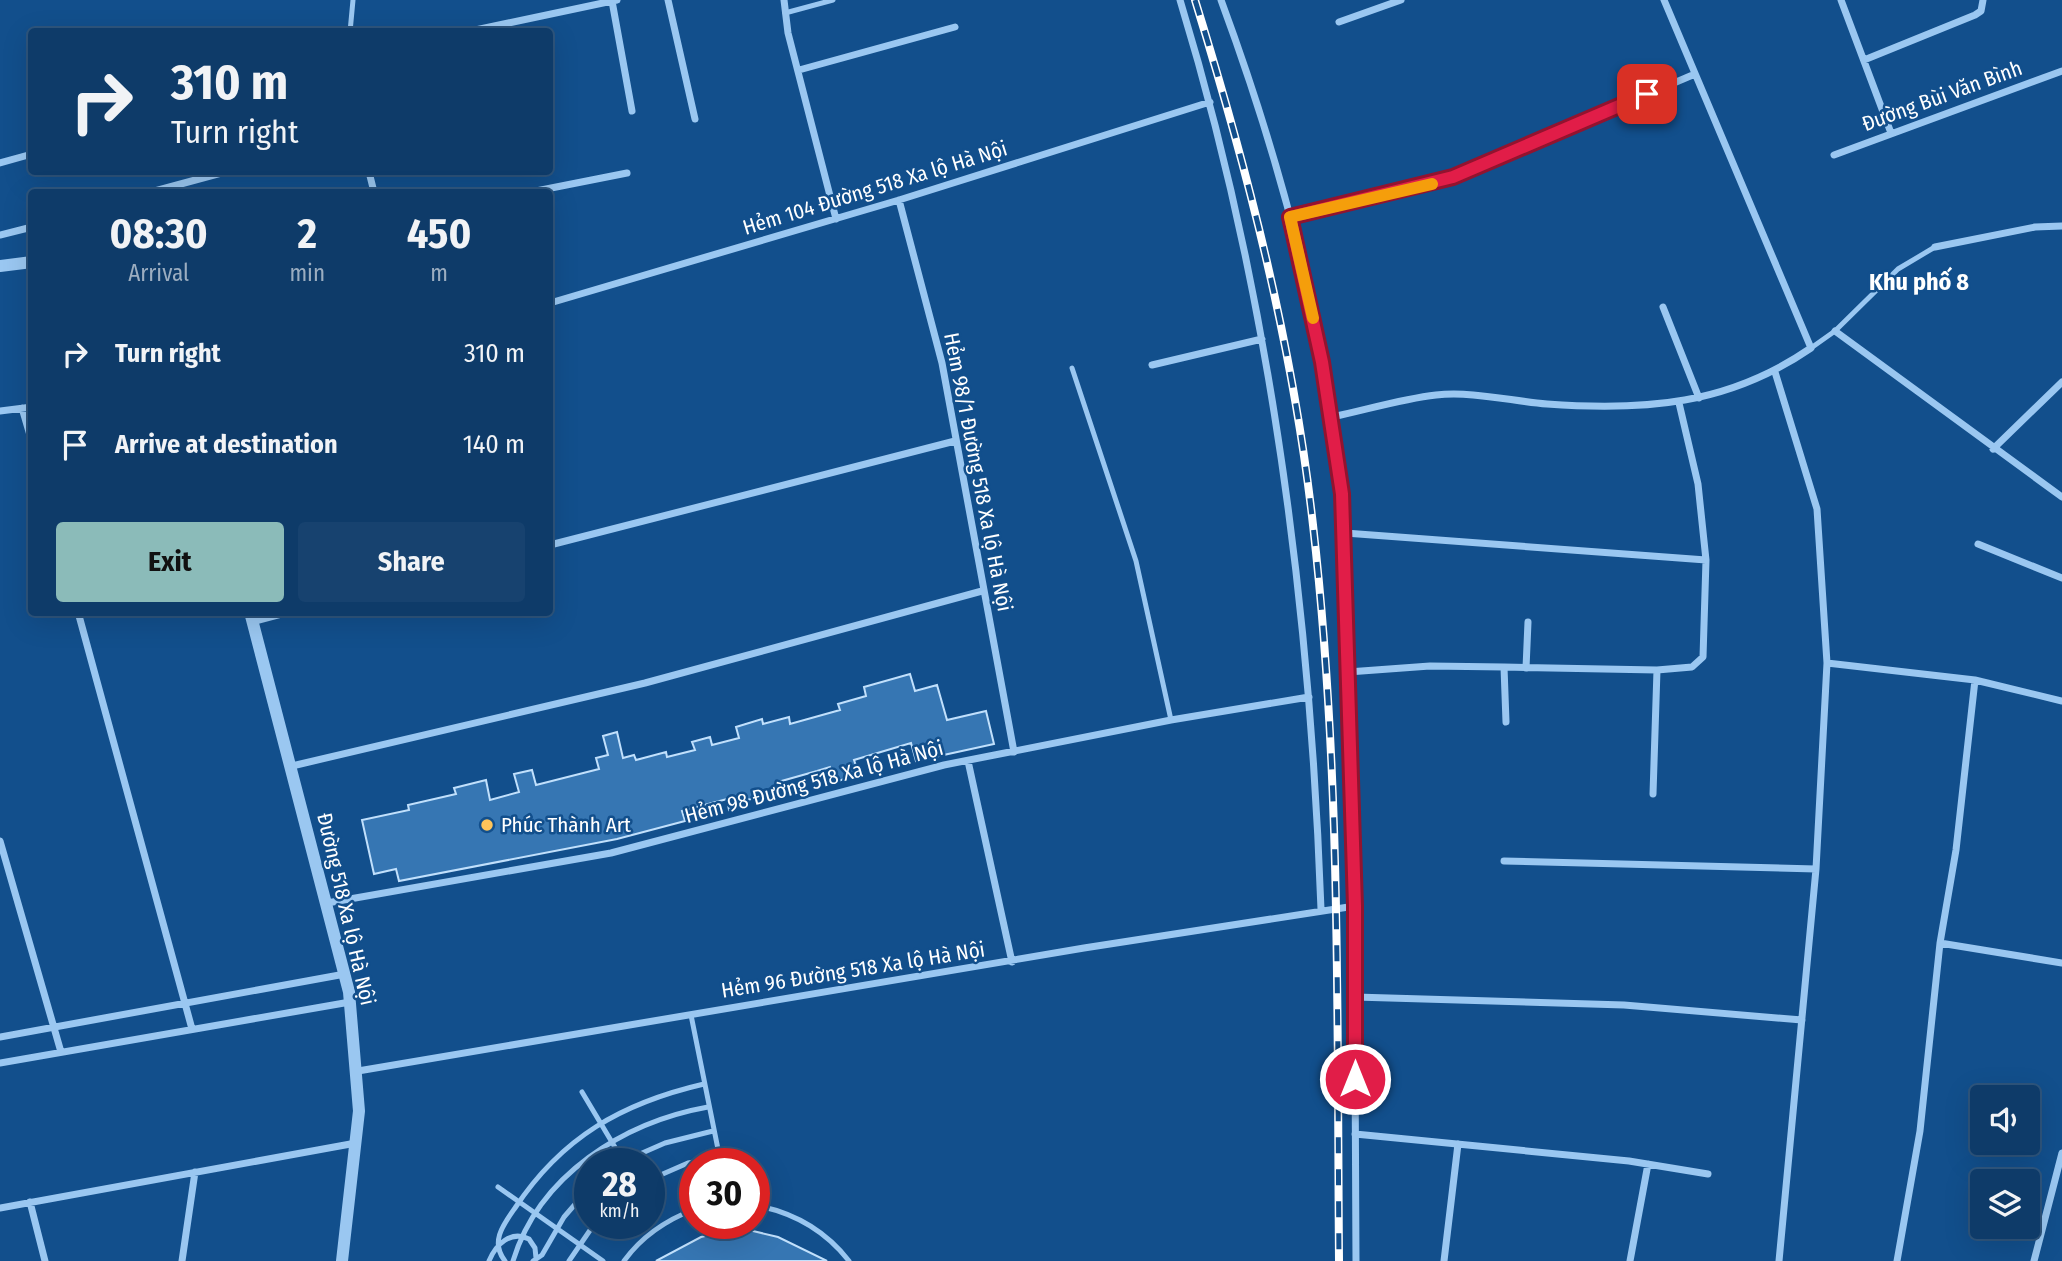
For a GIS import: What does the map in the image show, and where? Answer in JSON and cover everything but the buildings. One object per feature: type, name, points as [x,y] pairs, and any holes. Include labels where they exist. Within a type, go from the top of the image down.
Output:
[{"type":"street","points":[[668,0],[695,119]]},
{"type":"street","points":[[784,0],[836,219]]},
{"type":"street","points":[[1180,0],[1210,102],[1262,339],[1290,510],[1310,697],[1321,909]]},
{"type":"street","points":[[1222,0],[1253,88],[1304,268],[1332,417],[1345,533],[1355,906],[1356,1261]]},
{"type":"street","points":[[1339,22],[1401,0]]},
{"type":"street","points":[[1332,417],[1437,395],[1548,404],[1638,407],[1679,403],[1775,372],[1811,348],[1664,0]]},
{"type":"street","points":[[1841,0],[1891,133]]},
{"type":"street","points":[[1864,60],[1981,12],[1983,0]]},
{"type":"street","points":[[485,28],[615,1],[632,111]]},
{"type":"street","points":[[799,70],[955,27]]},
{"type":"street","name":"Đường Bùi Văn Bình","points":[[1834,155],[2062,71]]},
{"type":"street","points":[[1290,217],[1453,177],[1695,74]]},
{"type":"street","name":"Hẻm 104 Đường 518 Xa lộ Hà Nội","points":[[553,302],[899,200],[1210,102]]},
{"type":"street","points":[[0,163],[28,155]]},
{"type":"street","points":[[546,189],[626,173]]},
{"type":"street","points":[[162,189],[214,175]]},
{"type":"street","name":"Hẻm 98/1 Đường 518 Xa lộ Hà Nội","points":[[899,200],[942,363],[982,591],[1014,752]]},
{"type":"street","points":[[1935,247],[2035,227],[2062,226]]},
{"type":"street","points":[[0,236],[28,227]]},
{"type":"street","points":[[0,265],[28,262]]},
{"type":"street","points":[[1663,307],[1699,398]]},
{"type":"street","points":[[1835,331],[2062,497]]},
{"type":"street","points":[[1152,365],[1262,339]]},
{"type":"street","points":[[1775,372],[1817,509],[1827,663],[1816,869],[1779,1261]]},
{"type":"street","points":[[1993,449],[2062,382]]},
{"type":"street","points":[[1348,672],[1430,666],[1657,670],[1692,667],[1703,657],[1706,560],[1698,484],[1679,403]]},
{"type":"street","points":[[0,411],[28,407]]},
{"type":"street","points":[[22,408],[28,428]]},
{"type":"street","points":[[553,544],[955,441]]},
{"type":"street","points":[[1345,533],[1706,560]]},
{"type":"street","points":[[1978,544],[2062,578]]},
{"type":"street","points":[[292,766],[645,683],[982,591]]},
{"type":"street","points":[[79,616],[192,1029]]},
{"type":"street","name":"Đường 518 Xa lộ Hà Nội","points":[[251,617],[346,974],[350,1002],[360,1104],[342,1261]]},
{"type":"street","points":[[1526,667],[1528,622]]},
{"type":"street","points":[[1827,663],[1975,680],[2062,701]]},
{"type":"street","points":[[1504,667],[1506,722]]},
{"type":"street","points":[[1653,794],[1657,670]]},
{"type":"street","points":[[1897,1261],[1920,1131],[1940,943],[1956,850],[1975,680]]},
{"type":"street","name":"Hẻm 98 Đường 518 Xa lộ Hà Nội","points":[[327,903],[620,850],[887,779],[968,761],[1171,720],[1310,697]]},
{"type":"street","points":[[968,761],[1012,962]]},
{"type":"street","points":[[0,841],[61,1052]]},
{"type":"street","points":[[1504,861],[1816,869]]},
{"type":"street","name":"Hẻm 96 Đường 518 Xa lộ Hà Nội","points":[[358,1072],[1321,909],[1355,906]]},
{"type":"street","points":[[1940,943],[2062,963]]},
{"type":"street","points":[[0,1037],[346,974]]},
{"type":"street","points":[[1355,997],[1624,1005],[1802,1020]]},
{"type":"street","points":[[0,1063],[350,1002]]},
{"type":"street","points":[[1355,1134],[1648,1164],[1708,1174]]},
{"type":"street","points":[[0,1208],[357,1142]]},
{"type":"street","points":[[1444,1261],[1458,1144]]},
{"type":"street","points":[[2034,1261],[2062,1153]]},
{"type":"street","points":[[1630,1261],[1648,1164]]},
{"type":"street","points":[[182,1261],[195,1172]]},
{"type":"street","points":[[30,1202],[45,1261]]},
{"type":"lane","points":[[350,28],[353,0]]},
{"type":"lane","points":[[785,12],[833,0]]},
{"type":"lane","points":[[1811,348],[1835,331],[1898,269],[1935,247]]},
{"type":"lane","points":[[1072,368],[1136,561],[1171,720]]},
{"type":"lane","points":[[691,1015],[716,1148]]},
{"type":"lane","points":[[505,1261],[498,1247],[502,1226],[562,1149],[600,1123],[660,1095],[704,1084]]},
{"type":"lane","points":[[582,1092],[614,1148]]},
{"type":"lane","points":[[513,1261],[535,1213],[550,1191],[611,1142],[639,1127],[708,1107]]},
{"type":"lane","points":[[653,1148],[713,1131]]},
{"type":"lane","points":[[498,1187],[603,1261]]},
{"type":"lane","points":[[535,1260],[574,1207]]},
{"type":"lane","points":[[770,1208],[779,1209],[818,1229],[849,1261]]},
{"type":"lane","points":[[489,1261],[498,1247],[510,1237],[523,1236],[535,1248],[535,1260]]},
{"type":"lane","points":[[569,1261],[584,1239]]},
{"type":"lane","points":[[624,1261],[644,1239]]},
{"type":"railway","points":[[1195,0],[1233,129],[1281,325],[1294,392],[1313,525],[1329,708],[1333,801],[1339,1261]]},
{"type":"slow traffic","points":[[1313,318],[1304,268],[1290,217],[1432,184]]},
{"type":"place","name":"Phúc Thành Art","points":[[487,825]]},
{"type":"district","name":"Khu phố 8","points":[[1919,282]]},
{"type":"route","points":[[1355,1079],[1355,906],[1345,533],[1335,434],[1304,268],[1290,217],[1423,187],[1453,177],[1647,94]]}]
